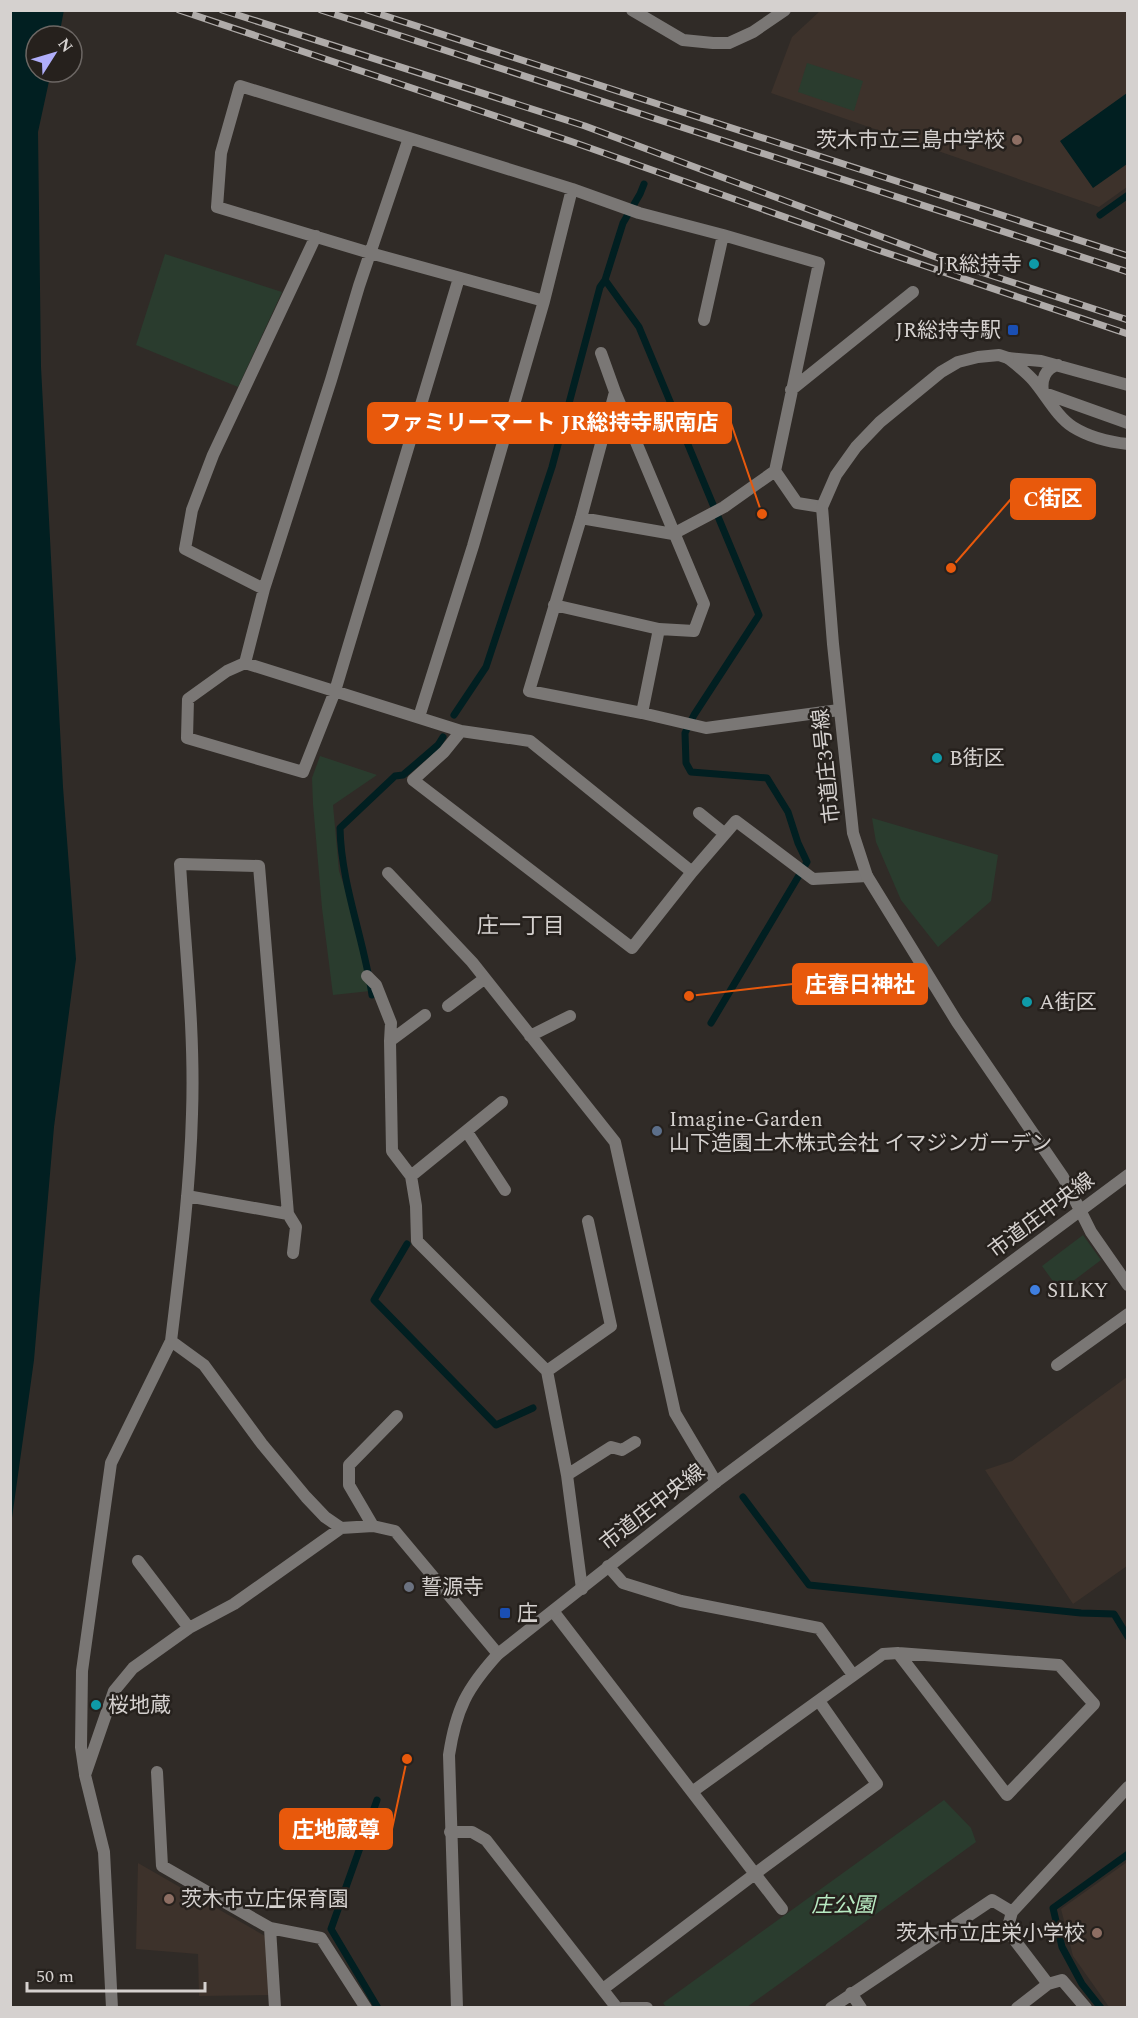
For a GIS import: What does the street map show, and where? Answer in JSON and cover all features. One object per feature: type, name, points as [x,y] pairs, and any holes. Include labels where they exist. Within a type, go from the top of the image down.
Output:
[{"type":"street","points":[[632,10],[682,40],[713,43],[729,43],[753,32],[785,10]]},
{"type":"street","points":[[544,301],[370,253],[217,207],[221,153],[240,86],[572,189],[639,213],[819,263],[775,471],[724,507],[673,534],[581,518]]},
{"type":"street","points":[[245,663],[264,589],[370,253],[409,138]]},
{"type":"street","points":[[419,717],[473,546],[544,301],[572,189]]},
{"type":"street","points":[[704,320],[723,235]]},
{"type":"street","points":[[264,589],[185,549],[192,510],[213,455],[315,236]]},
{"type":"street","points":[[459,278],[335,691],[303,772],[187,738],[188,699],[227,671],[245,663],[335,691],[419,717],[461,731],[530,741],[692,872]]},
{"type":"street","points":[[791,390],[914,292]]},
{"type":"street","points":[[554,604],[659,629],[694,631],[704,604],[615,392],[602,353]]},
{"type":"street","name":"市道庄3号線","points":[[1128,385],[1041,361],[999,355],[958,362],[941,372],[880,422],[856,447],[836,476],[822,507],[839,710],[853,833],[867,876],[957,1022],[1063,1177],[1091,1232],[1128,1285]]},
{"type":"street","points":[[1008,358],[1031,377],[1071,426],[1090,435],[1128,444]]},
{"type":"street","points":[[1043,392],[1043,378],[1047,372],[1058,365]]},
{"type":"street","points":[[615,392],[581,518],[529,691],[706,728],[839,710]]},
{"type":"street","points":[[1043,392],[1128,423]]},
{"type":"street","points":[[775,471],[797,504],[822,507]]},
{"type":"street","points":[[642,713],[659,629]]},
{"type":"street","points":[[461,731],[444,752],[413,780],[632,948],[736,821],[811,878],[867,876]]},
{"type":"street","points":[[699,813],[725,834]]},
{"type":"street","points":[[112,2007],[104,1852],[81,1747],[82,1671],[111,1463],[171,1341],[187,1196],[192,1113],[191,1031],[180,864],[259,866],[288,1214],[296,1227],[293,1253]]},
{"type":"street","points":[[388,873],[472,962],[615,1142],[675,1413],[716,1482]]},
{"type":"street","points":[[367,976],[376,985],[391,1023],[392,1151],[411,1176],[416,1206],[417,1241],[547,1371],[567,1475],[582,1589]]},
{"type":"street","points":[[448,1006],[484,979]]},
{"type":"street","points":[[390,1041],[425,1015]]},
{"type":"street","points":[[530,1036],[570,1016]]},
{"type":"street","points":[[411,1176],[502,1102]]},
{"type":"street","points":[[467,1132],[505,1190]]},
{"type":"street","name":"市道庄中央線","points":[[457,2007],[449,1755],[454,1725],[461,1705],[478,1676],[498,1654],[716,1482],[1128,1175]]},
{"type":"street","points":[[187,1196],[288,1214]]},
{"type":"street","points":[[547,1371],[611,1326],[588,1221]]},
{"type":"street","points":[[1057,1365],[1128,1314]]},
{"type":"street","points":[[171,1341],[204,1365],[262,1444],[306,1497],[325,1517],[341,1528]]},
{"type":"street","points":[[373,1526],[350,1485],[349,1466],[397,1416]]},
{"type":"street","points":[[567,1475],[611,1446],[622,1450],[635,1442]]},
{"type":"street","points":[[86,1775],[114,1691],[133,1668],[189,1628],[234,1604],[341,1528],[373,1526],[395,1531],[498,1654]]},
{"type":"street","points":[[138,1561],[189,1628]]},
{"type":"street","points":[[608,1566],[623,1583],[681,1600],[819,1628],[853,1676]]},
{"type":"street","points":[[553,1611],[782,1909]]},
{"type":"street","points":[[692,1792],[883,1654],[898,1653],[1059,1665],[1094,1704],[1006,1795],[898,1653]]},
{"type":"street","points":[[603,1989],[877,1784],[819,1701]]},
{"type":"street","points":[[158,1772],[162,1866],[270,1928],[321,1938],[366,2007]]},
{"type":"street","points":[[1048,1984],[1007,1930],[1012,1912],[1128,1787]]},
{"type":"street","points":[[450,1832],[472,1832],[486,1840],[603,1989],[620,2007],[647,2007]]},
{"type":"street","points":[[831,2007],[992,1900],[1012,1912]]},
{"type":"street","points":[[270,1928],[275,2007]]},
{"type":"street","points":[[1017,2007],[1048,1984],[1062,1980],[1086,2007]]},
{"type":"street","points":[[851,1993],[861,2007]]},
{"type":"shaded area","name":"茨木市立三島中学校","points":[[820,11],[1127,11],[1127,187],[1099,207],[771,93],[792,37]]},
{"type":"shaded area","points":[[1127,1377],[1127,1566],[1073,1604],[985,1470],[1012,1461]]},
{"type":"shaded area","name":"茨木市立庄栄小学校","points":[[1127,1862],[1127,2007],[1109,2007],[1073,1956],[1061,1909]]},
{"type":"shaded area","name":"茨木市立庄保育園","points":[[138,1863],[265,1936],[271,1995],[199,1996],[198,1954],[136,1949]]},
{"type":"green space","points":[[807,63],[863,81],[854,111],[798,92]]},
{"type":"green space","points":[[165,254],[282,292],[238,387],[136,345]]},
{"type":"green space","points":[[320,756],[377,775],[333,805],[339,871],[351,907],[370,991],[333,995],[322,908],[313,804],[312,778]]},
{"type":"green space","points":[[872,818],[998,855],[991,901],[938,947],[901,900],[876,842]]},
{"type":"green space","points":[[1083,1235],[1101,1260],[1060,1291],[1042,1266]]},
{"type":"green space","name":"庄公園","points":[[944,1800],[971,1828],[976,1842],[747,2007],[666,2007],[663,2003]]},
{"type":"water","points":[[64,10],[61,24],[24,24],[24,84],[48,84],[38,132],[41,367],[63,787],[76,959],[54,1127],[34,1360],[11,1525],[10,11]]},
{"type":"water","points":[[1127,93],[1127,164],[1093,188],[1060,141]]},
{"type":"waterway","points":[[454,715],[486,667],[552,467],[600,287],[605,280],[623,223],[644,184]]},
{"type":"waterway","points":[[1100,215],[1128,195]]},
{"type":"waterway","points":[[605,280],[639,327],[759,615],[694,715],[685,733],[686,763],[691,772],[767,778],[788,812],[807,862],[711,1023]]},
{"type":"waterway","points":[[372,995],[348,891],[340,828],[395,776],[403,775],[438,745],[443,737]]},
{"type":"waterway","points":[[407,1244],[374,1300],[496,1425],[533,1408]]},
{"type":"waterway","points":[[743,1497],[809,1585],[1081,1613],[1114,1614],[1128,1637]]},
{"type":"waterway","points":[[377,1800],[331,1929],[378,2008]]},
{"type":"waterway","points":[[1101,2008],[1082,1984],[1062,1947],[1053,1908],[1128,1854]]},
{"type":"railway","points":[[179,10],[570,141],[878,250],[1128,334]]},
{"type":"railway","points":[[222,10],[585,126],[941,259],[1128,320]]},
{"type":"railway","points":[[321,10],[1128,272]]},
{"type":"railway","points":[[367,10],[1128,256]]},
{"type":"place","name":"茨木市立三島中学校","points":[[1017,140]]},
{"type":"place","name":"JR総持寺","points":[[1034,264]]},
{"type":"place","name":"JR総持寺駅","points":[[1013,330]]},
{"type":"place","name":"ファミリーマート JR総持寺駅南店","points":[[762,514]]},
{"type":"place","name":"C街区","points":[[951,568]]},
{"type":"place","name":"B街区","points":[[937,758]]},
{"type":"place","name":"庄春日神社","points":[[689,996]]},
{"type":"place","name":"A街区","points":[[1027,1002]]},
{"type":"place","name":"Imagine-Garden 山下造園土木株式会社 イマジンガーデン","points":[[657,1131]]},
{"type":"place","name":"SILKY","points":[[1035,1290]]},
{"type":"place","name":"誓源寺","points":[[409,1587]]},
{"type":"place","name":"庄","points":[[505,1613]]},
{"type":"place","name":"桜地蔵","points":[[96,1705]]},
{"type":"place","name":"庄地蔵尊","points":[[407,1759]]},
{"type":"place","name":"茨木市立庄保育園","points":[[169,1899]]},
{"type":"place","name":"茨木市立庄栄小学校","points":[[1097,1933]]},
{"type":"district","name":"庄一丁目","points":[[521,925]]}]
